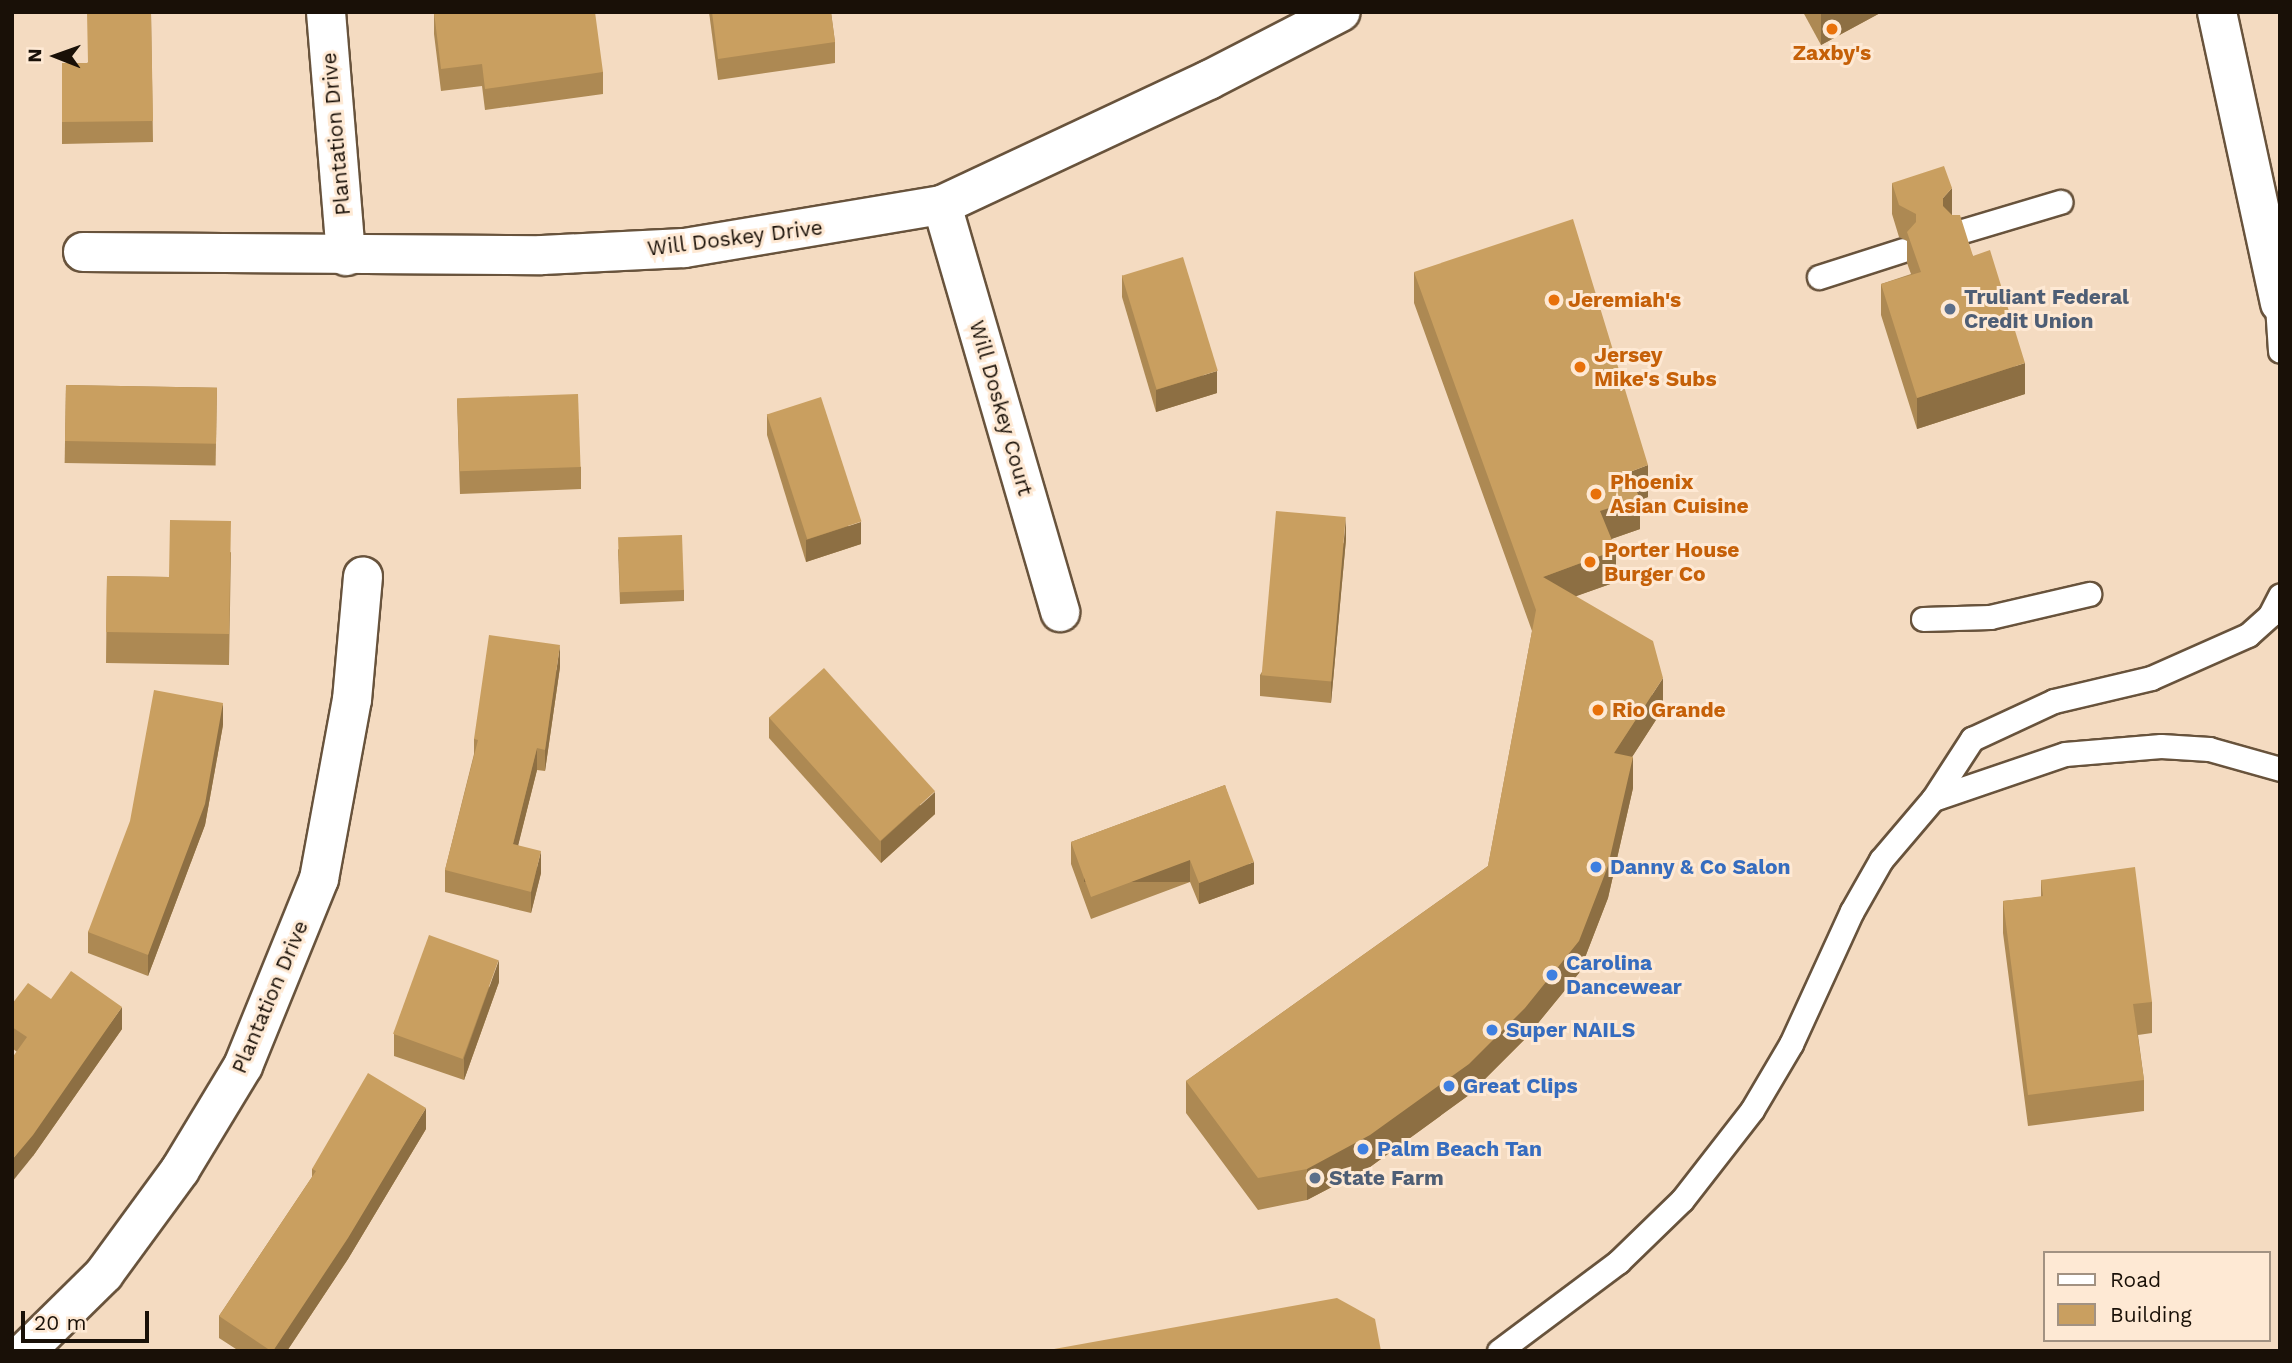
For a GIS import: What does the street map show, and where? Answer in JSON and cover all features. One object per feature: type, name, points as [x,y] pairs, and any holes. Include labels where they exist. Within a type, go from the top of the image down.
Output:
[{"type":"street","name":"Plantation Drive","points":[[326,12],[346,256]]},
{"type":"street","name":"Will Doskey Drive","points":[[83,252],[346,256],[542,255],[684,248],[942,205],[1209,80],[1341,12]]},
{"type":"street","points":[[2217,12],[2278,293]]},
{"type":"street","name":"Will Doskey Court","points":[[942,205],[1060,612]]},
{"type":"street","name":"Plantation Drive","points":[[26,1351],[104,1274],[180,1170],[243,1066],[319,879],[352,700],[363,576]]},
{"type":"lane","points":[[1956,233],[2060,202]]},
{"type":"lane","points":[[1819,278],[1903,250]]},
{"type":"lane","points":[[2278,293],[2280,351]]},
{"type":"lane","points":[[1923,619],[1990,617],[2089,594]]},
{"type":"lane","points":[[1499,1351],[1618,1262],[1682,1200],[1752,1110],[1791,1044],[1852,911],[1881,860],[1933,799],[1972,739],[2054,701],[2151,678],[2248,635],[2270,615],[2280,595]]},
{"type":"lane","points":[[1933,799],[2065,754],[2161,746],[2209,749],[2280,769]]},
{"type":"building","points":[[87,12],[151,12],[153,121],[62,122],[62,63],[88,63]]},
{"type":"building","points":[[434,12],[595,12],[603,72],[485,89],[482,64],[441,69]]},
{"type":"building","points":[[712,12],[831,12],[835,42],[718,59]]},
{"type":"building","name":"Truliant Federal Credit Union","points":[[1944,166],[1952,188],[1943,198],[1943,206],[1952,215],[1960,215],[1973,256],[1990,250],[2025,363],[1917,398],[1881,284],[1921,272],[1907,232],[1916,222],[1916,214],[1899,205],[1892,183]]},
{"type":"building","points":[[1573,219],[1648,465],[1627,473],[1640,498],[1600,511],[1616,550],[1543,577],[1653,641],[1663,678],[1614,753],[1633,757],[1608,866],[1579,941],[1525,1008],[1469,1064],[1370,1135],[1307,1169],[1258,1178],[1186,1081],[1488,866],[1536,610],[1414,272]]},
{"type":"building","points":[[1183,257],[1218,371],[1157,390],[1122,276]]},
{"type":"building","points":[[66,385],[217,388],[216,444],[65,441]]},
{"type":"building","points":[[578,394],[581,467],[460,471],[457,398]]},
{"type":"building","points":[[821,397],[861,522],[807,539],[767,415]]},
{"type":"building","points":[[1276,511],[1346,517],[1331,681],[1262,675]]},
{"type":"building","points":[[170,520],[231,521],[229,634],[106,632],[107,576],[169,577]]},
{"type":"building","points":[[682,535],[684,590],[620,592],[618,537]]},
{"type":"building","points":[[489,635],[560,645],[545,750],[537,748],[513,844],[541,851],[531,892],[445,870],[478,740],[474,739]]},
{"type":"building","points":[[824,668],[935,791],[880,841],[769,718]]},
{"type":"building","points":[[154,690],[223,703],[205,804],[148,955],[88,932],[130,821]]},
{"type":"building","points":[[1225,785],[1254,862],[1199,883],[1190,860],[1091,897],[1071,842]]},
{"type":"building","points":[[2135,867],[2152,1002],[2133,1004],[2144,1080],[2028,1095],[2003,901],[2043,896],[2041,880]]},
{"type":"building","points":[[429,935],[499,960],[463,1059],[393,1034]]},
{"type":"building","points":[[71,971],[122,1007],[33,1135],[12,1160],[12,1058],[27,1037],[12,1027],[12,1004],[28,983],[51,999]]},
{"type":"building","points":[[368,1073],[426,1108],[348,1238],[271,1351],[219,1316],[316,1171],[312,1169]]},
{"type":"building","points":[[1337,1298],[1375,1319],[1381,1351],[1043,1351]]},
{"type":"place","name":"Zaxby's","points":[[1832,29]]},
{"type":"place","name":"Jeremiah's","points":[[1554,300]]},
{"type":"place","name":"Truliant Federal Credit Union","points":[[1950,309]]},
{"type":"place","name":"Jersey Mike's Subs","points":[[1580,367]]},
{"type":"place","name":"Phoenix Asian Cuisine","points":[[1596,494]]},
{"type":"place","name":"Porter House Burger Co","points":[[1590,562]]},
{"type":"place","name":"Rio Grande","points":[[1598,710]]},
{"type":"place","name":"Danny & Co Salon","points":[[1596,867]]},
{"type":"place","name":"Carolina Dancewear","points":[[1552,975]]},
{"type":"place","name":"Super NAILS","points":[[1492,1030]]},
{"type":"place","name":"Great Clips","points":[[1449,1086]]},
{"type":"place","name":"Palm Beach Tan","points":[[1363,1149]]},
{"type":"place","name":"State Farm","points":[[1315,1178]]}]
